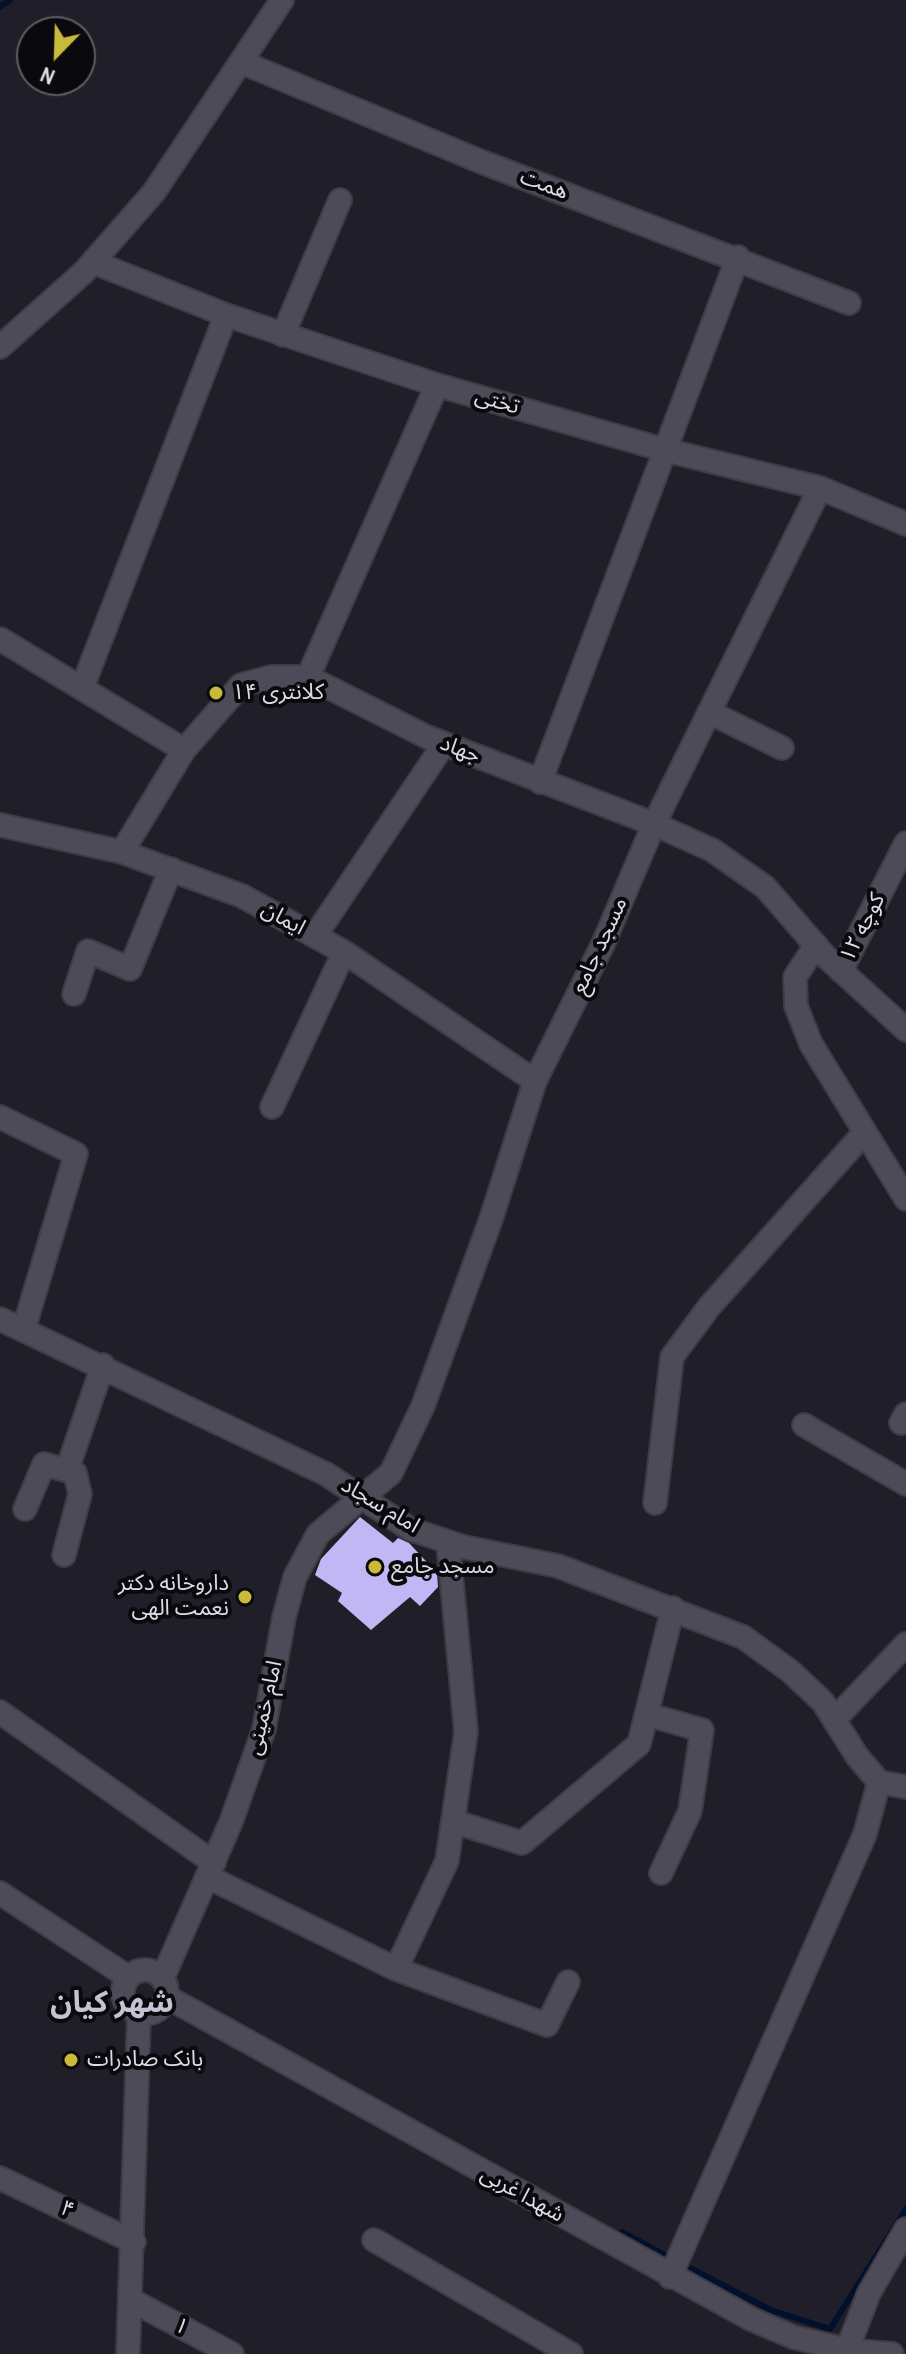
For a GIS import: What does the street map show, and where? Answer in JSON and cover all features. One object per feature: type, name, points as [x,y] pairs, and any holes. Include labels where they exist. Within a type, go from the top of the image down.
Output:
[{"type":"street","points":[[0,347],[18,334],[93,262],[154,192],[282,0]]},
{"type":"street","name":"همت","points":[[241,62],[482,162],[738,257],[849,303]]},
{"type":"street","points":[[283,335],[340,200]]},
{"type":"street","points":[[540,782],[738,257]]},
{"type":"street","name":"تختی","points":[[93,262],[226,315],[437,385],[665,450],[820,488],[906,524]]},
{"type":"street","points":[[82,688],[226,315]]},
{"type":"street","points":[[308,677],[437,385]]},
{"type":"street","name":"مسجد جامع","points":[[361,1494],[391,1473],[423,1406],[491,1219],[535,1081],[603,944],[654,824],[820,488]]},
{"type":"street","points":[[0,639],[184,750]]},
{"type":"street","name":"جهاد","points":[[122,852],[184,750],[241,685],[271,677],[308,677],[444,744],[654,824],[712,850],[765,887],[841,971],[906,1030]]},
{"type":"street","points":[[709,712],[782,748]]},
{"type":"street","points":[[315,936],[444,744]]},
{"type":"street","name":"ایمان","points":[[0,825],[122,852],[242,896],[344,952],[535,1081]]},
{"type":"street","name":"کوچه ۱۲","points":[[841,971],[906,843]]},
{"type":"street","points":[[74,994],[88,951],[130,969],[171,869]]},
{"type":"street","points":[[816,945],[795,977],[796,1006],[811,1044],[906,1199]]},
{"type":"street","points":[[272,1107],[344,952]]},
{"type":"street","points":[[0,1117],[76,1154],[24,1328]]},
{"type":"street","points":[[655,1503],[672,1357],[709,1307],[864,1133]]},
{"type":"street","name":"امام سجاد","points":[[0,1319],[284,1452],[361,1494],[410,1529],[448,1542],[558,1566],[743,1637],[790,1671],[823,1702],[857,1756],[879,1782]]},
{"type":"street","points":[[67,1470],[103,1365]]},
{"type":"street","points":[[804,1425],[906,1484]]},
{"type":"street","points":[[25,1509],[44,1464],[75,1473],[80,1494],[64,1555]]},
{"type":"street","name":"امام خمینی","points":[[165,1987],[264,1729],[284,1617],[295,1577],[318,1534],[361,1494]]},
{"type":"street","points":[[396,1969],[447,1861],[466,1732],[448,1542]]},
{"type":"street","points":[[455,1822],[522,1843],[639,1744],[649,1715],[673,1608]]},
{"type":"street","points":[[834,1720],[906,1644]]},
{"type":"street","points":[[0,1712],[211,1870],[396,1969],[547,2025],[568,1982]]},
{"type":"street","points":[[649,1715],[702,1730],[690,1811],[661,1873]]},
{"type":"street","points":[[670,2277],[865,1834],[879,1782],[906,1787]]},
{"type":"street","points":[[0,1893],[128,1977]]},
{"type":"street","points":[[145,1969],[165,1987],[154,2013],[139,2014],[123,1999],[128,1977],[145,1969]]},
{"type":"street","name":"شهدا غربی","points":[[165,1987],[788,2346],[889,2354]]},
{"type":"street","points":[[128,2354],[139,2014]]},
{"type":"street","name":"۴","points":[[0,2178],[134,2242]]},
{"type":"street","points":[[847,2350],[869,2293],[906,2229]]},
{"type":"street","points":[[374,2240],[571,2354]]},
{"type":"street","name":"۱","points":[[131,2300],[232,2354]]},
{"type":"building","name":"مسجد جامع","points":[[360,1517],[393,1543],[398,1538],[409,1543],[437,1573],[438,1587],[420,1606],[410,1597],[371,1630],[338,1601],[342,1593],[315,1575],[321,1559]]},
{"type":"waterway","points":[[0,7],[10,0]]},
{"type":"waterway","points":[[682,2264],[771,2310],[830,2329],[906,2209]]},
{"type":"waterway","points":[[622,2232],[672,2259]]},
{"type":"place","name":"کلانتری ۱۴","points":[[216,693]]},
{"type":"place","name":"مسجد جامع","points":[[375,1567]]},
{"type":"place","name":"داروخانه دکتر نعمت الهی","points":[[245,1597]]},
{"type":"place","name":"بانک صادرات","points":[[71,2060]]},
{"type":"district","name":"شهر کیان","points":[[112,2004]]}]
